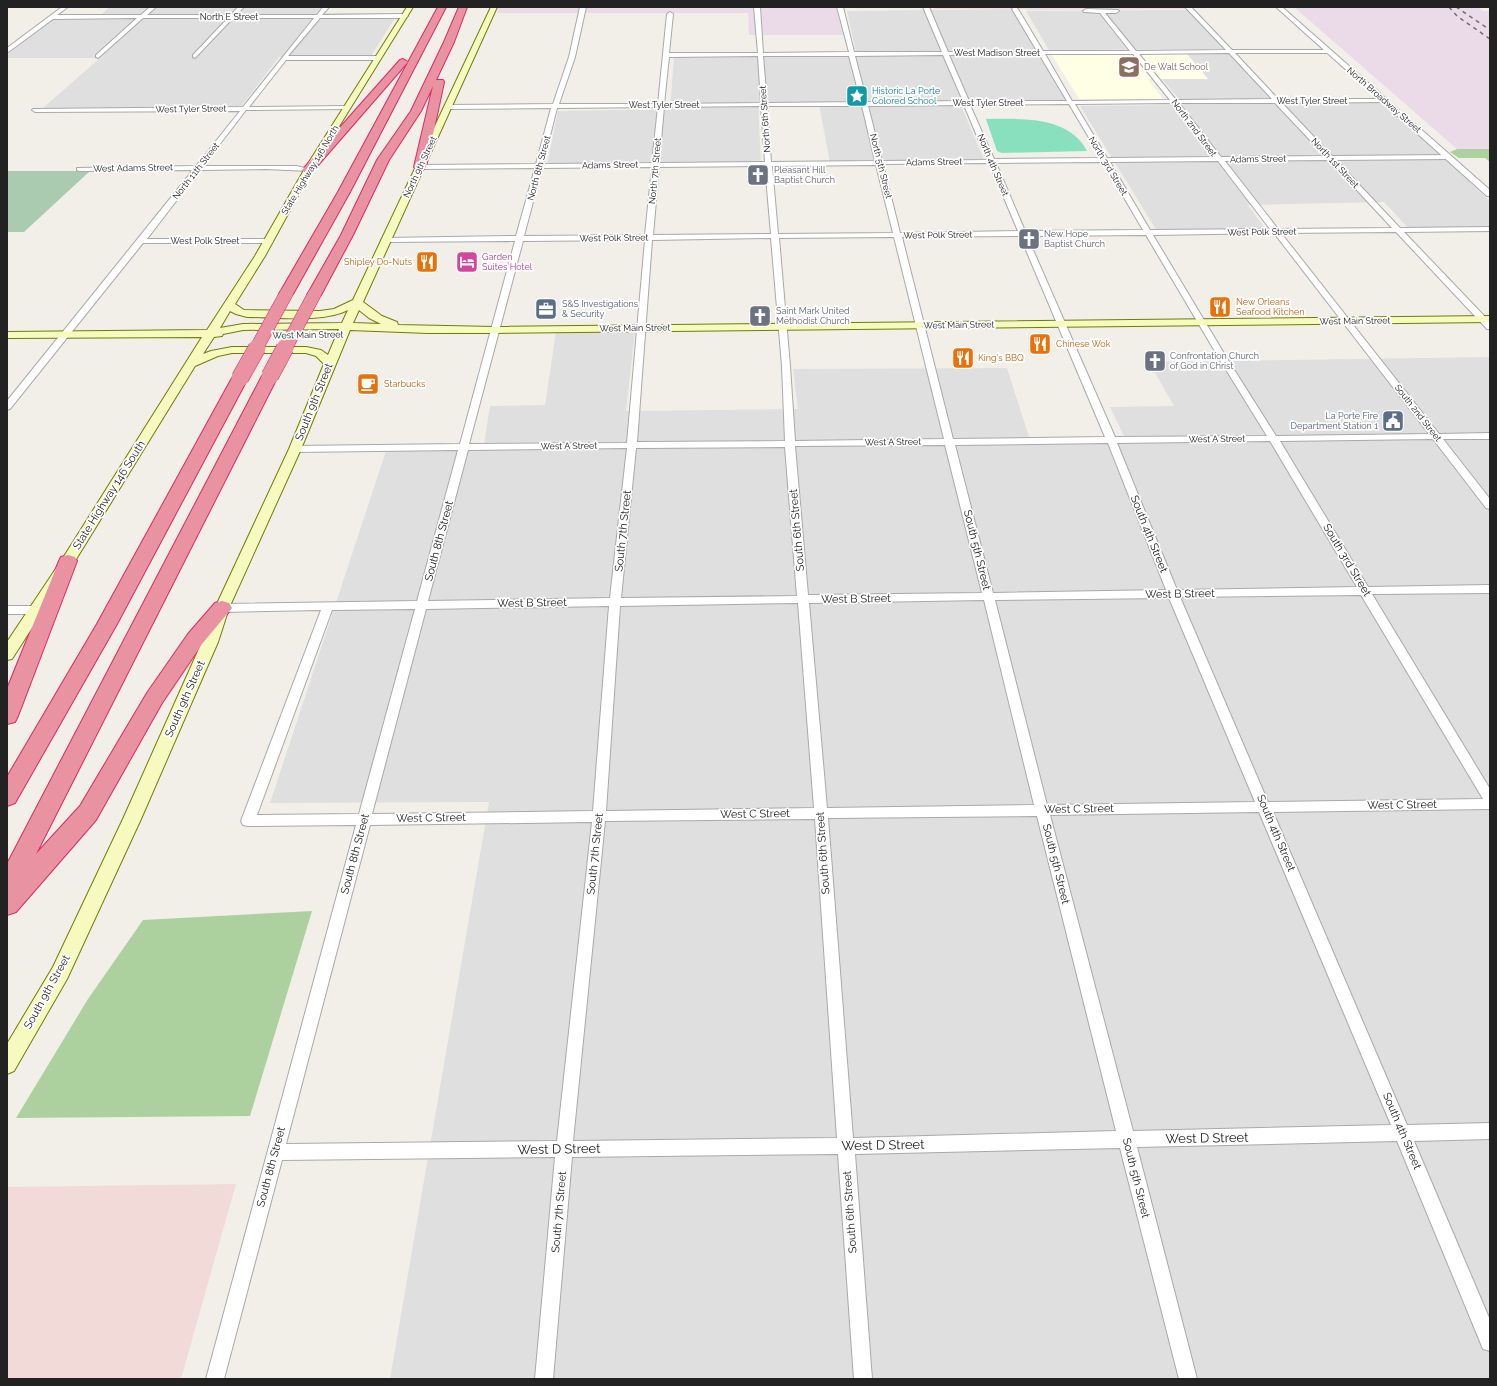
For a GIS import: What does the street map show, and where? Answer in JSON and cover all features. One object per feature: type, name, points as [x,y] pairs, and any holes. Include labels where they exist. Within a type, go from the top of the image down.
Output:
[{"type":"highway","points":[[7,797],[107,624],[286,294],[344,192],[442,7]]},
{"type":"highway","points":[[7,888],[270,376],[347,235],[384,160],[416,111],[449,42],[463,7]]},
{"type":"highway","points":[[308,170],[426,36]]},
{"type":"highway","points":[[420,167],[449,42]]},
{"type":"highway","points":[[7,716],[68,561]]},
{"type":"highway","points":[[7,904],[88,813],[154,698],[194,639],[222,608]]},
{"type":"main road","name":"State Highway 146 North","points":[[210,333],[269,241],[308,170],[410,7]]},
{"type":"main road","name":"North 9th Street","points":[[344,331],[494,7]]},
{"type":"main road","points":[[229,305],[240,312],[247,314],[320,314],[336,312],[357,302],[370,314],[383,321],[422,326],[428,330]]},
{"type":"main road","name":"West Main Street","points":[[7,335],[210,333],[240,336],[344,331],[413,334],[428,330],[1201,322],[1488,322]]},
{"type":"main road","name":"South 9th Street","points":[[7,1064],[60,973],[132,819],[210,642],[222,608],[295,449],[344,331]]},
{"type":"main road","name":"State Highway 146 South","points":[[7,655],[68,561],[210,333]]},
{"type":"main road","points":[[191,364],[214,353],[232,350],[306,350],[317,351],[324,355],[330,364]]},
{"type":"street","points":[[7,51],[65,7]]},
{"type":"street","points":[[98,56],[153,7]]},
{"type":"street","points":[[195,56],[241,7]]},
{"type":"street","name":"North 11th Street","points":[[7,407],[141,241],[284,58],[326,7]]},
{"type":"street","name":"North 8th Street","points":[[495,330],[555,106],[572,57],[583,7]]},
{"type":"street","name":"North 6th Street","points":[[757,7],[768,164],[782,327]]},
{"type":"street","name":"North 5th Street","points":[[840,7],[851,54],[866,104],[920,325]]},
{"type":"street","name":"North 4th Street","points":[[926,7],[990,162],[1023,234],[1061,324]]},
{"type":"street","name":"North 1st Street","points":[[1188,7],[1398,230],[1488,322]]},
{"type":"street","name":"North Broadway Street","points":[[1279,7],[1386,100],[1490,194]]},
{"type":"street","name":"North 3rd Street","points":[[1015,9],[1201,322]]},
{"type":"street","points":[[1086,11],[1116,11]]},
{"type":"street","name":"North 2nd Street","points":[[1101,11],[1175,102],[1218,159],[1347,321]]},
{"type":"street","name":"North 7th Street","points":[[640,328],[670,14]]},
{"type":"street","name":"North E Street","points":[[52,17],[405,16]]},
{"type":"street","name":"West Madison Street","points":[[666,55],[1328,51]]},
{"type":"street","points":[[284,58],[377,58]]},
{"type":"street","name":"West Tyler Street","points":[[447,107],[1386,100]]},
{"type":"street","name":"West Tyler Street","points":[[35,110],[347,108]]},
{"type":"street","name":"Adams Street","points":[[420,167],[1449,157]]},
{"type":"street","name":"West Adams Street","points":[[79,169],[296,168],[308,170]]},
{"type":"street","name":"West Polk Street","points":[[385,240],[1490,229]]},
{"type":"street","name":"West Polk Street","points":[[141,241],[269,241]]},
{"type":"street","name":"South 2nd Street","points":[[1347,321],[1490,506]]},
{"type":"street","name":"South 3rd Street","points":[[1201,322],[1273,438],[1490,800]]},
{"type":"street","name":"South 4th Street","points":[[1061,324],[1111,440],[1173,594],[1265,807],[1490,1342]]},
{"type":"street","name":"South 5th Street","points":[[920,325],[1042,810],[1188,1379]]},
{"type":"street","name":"South 6th Street","points":[[782,327],[863,1379]]},
{"type":"street","name":"South 7th Street","points":[[544,1379],[564,1149],[599,816],[640,328]]},
{"type":"street","name":"South 8th Street","points":[[215,1379],[495,330]]},
{"type":"street","name":"West A Street","points":[[295,449],[1490,436]]},
{"type":"street","name":"West B Street","points":[[222,608],[1490,590]]},
{"type":"street","name":"West C Street","points":[[328,606],[248,821],[1490,804]]},
{"type":"street","points":[[7,610],[35,610]]},
{"type":"street","name":"West D Street","points":[[275,1152],[844,1146],[1490,1131]]},
{"type":"shaded area","points":[[110,7],[321,7],[318,13],[398,13],[371,56],[279,57],[240,108],[43,108],[100,58],[7,58],[7,55],[53,19],[95,19]]},
{"type":"shaded area","points":[[499,7],[836,7],[843,35],[749,35],[748,13],[497,13]]},
{"type":"shaded area","points":[[934,7],[1026,7],[1027,9],[935,9]]},
{"type":"shaded area","points":[[1026,7],[1187,7],[1189,9],[1027,10]]},
{"type":"shaded area","points":[[1294,7],[1477,7],[1483,11],[1490,11],[1490,149],[1457,149]]},
{"type":"shaded area","points":[[1013,9],[1068,102],[960,103],[985,162],[830,163],[819,104],[758,104],[761,163],[547,165],[558,111],[670,109],[674,57],[857,57],[847,11]]},
{"type":"shaded area","points":[[1189,10],[1225,49],[1049,50],[1026,11]]},
{"type":"shaded area","points":[[1187,54],[1230,54],[1277,104],[1384,102],[1490,201],[1490,227],[1408,228],[1384,202],[1248,205],[1266,230],[1157,231],[1080,106],[1184,105],[1162,79],[1208,79]]},
{"type":"shaded area","name":"De Walt School","points":[[1187,54],[1208,79],[1148,79],[1163,99],[1079,99],[1052,55]]},
{"type":"shaded area","points":[[7,171],[90,171],[24,232],[7,232]]},
{"type":"shaded area","points":[[635,331],[626,411],[798,409],[793,369],[1007,368],[1031,443],[1127,442],[1110,407],[1174,406],[1149,362],[1490,357],[1490,1379],[390,1379],[489,802],[270,803],[386,451],[483,450],[490,406],[545,405],[556,332]]},
{"type":"shaded area","points":[[236,1184],[181,1379],[7,1379],[7,1187]]},
{"type":"green space","points":[[986,119],[1028,120],[1056,125],[1079,139],[1087,151],[1002,153],[997,151]]},
{"type":"green space","points":[[1457,149],[1490,149],[1490,162],[1485,158],[1459,158],[1450,152]]},
{"type":"green space","points":[[312,911],[250,1116],[16,1118],[88,999],[143,920]]},
{"type":"railway","points":[[1449,7],[1457,16],[1490,39]]},
{"type":"railway","points":[[1456,7],[1490,30]]},
{"type":"place","name":"De Walt School","points":[[1129,67]]},
{"type":"place","name":"Historic La Porte Colored School","points":[[857,96]]},
{"type":"place","name":"Pleasant Hill Baptist Church","points":[[758,175]]},
{"type":"place","name":"New Hope Baptist Church","points":[[1029,239]]},
{"type":"place","name":"Shipley Do-Nuts","points":[[427,262]]},
{"type":"place","name":"Garden Suites Hotel","points":[[467,262]]},
{"type":"place","name":"New Orleans Seafood Kitchen","points":[[1220,307]]},
{"type":"place","name":"S&S Investigations & Security","points":[[546,309]]},
{"type":"place","name":"Saint Mark United Methodist Church","points":[[760,316]]},
{"type":"place","name":"Chinese Wok","points":[[1040,344]]},
{"type":"place","name":"King's BBQ","points":[[963,358]]},
{"type":"place","name":"Confrontation Church of God in Christ","points":[[1155,361]]},
{"type":"place","name":"Starbucks","points":[[368,384]]},
{"type":"place","name":"La Porte Fire Department Station 1","points":[[1393,421]]}]
